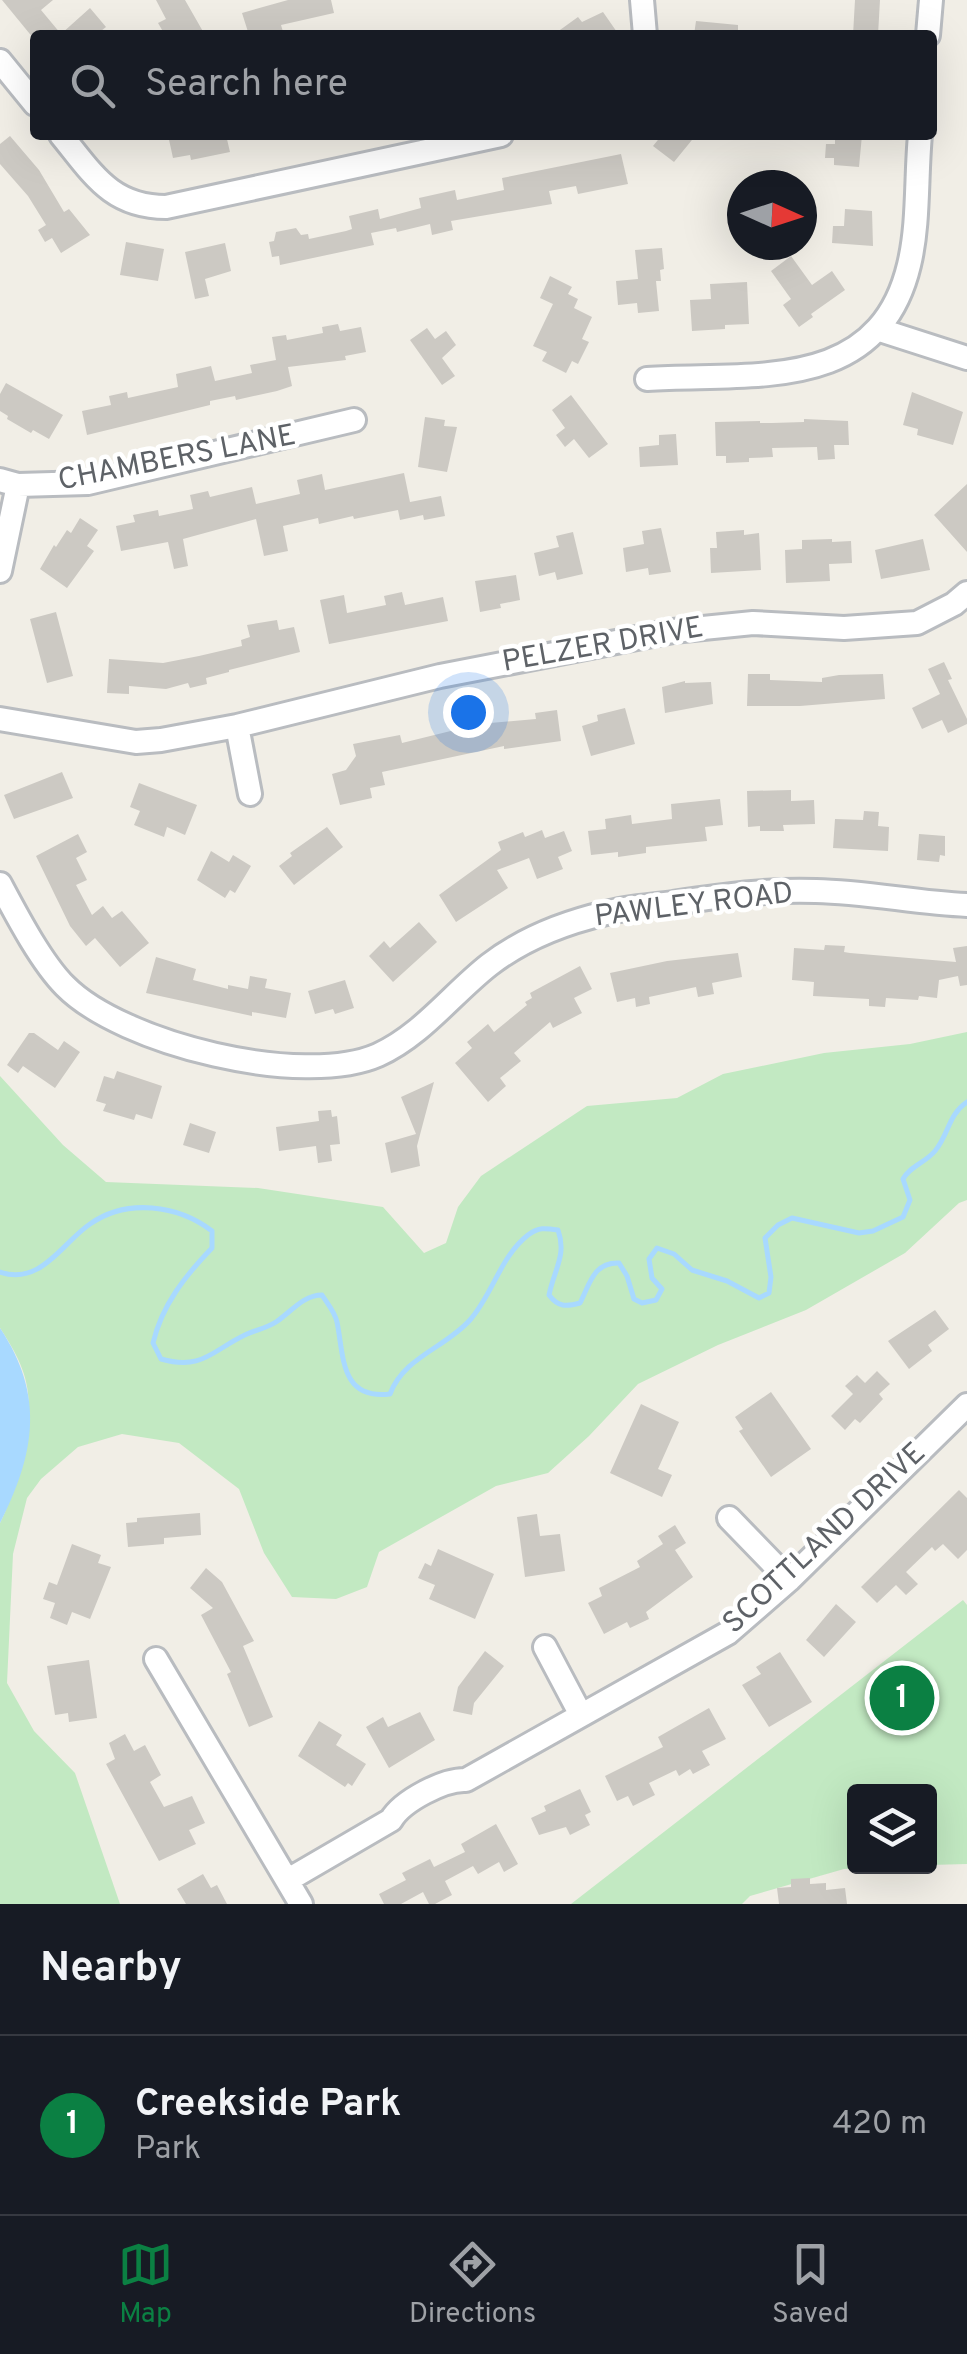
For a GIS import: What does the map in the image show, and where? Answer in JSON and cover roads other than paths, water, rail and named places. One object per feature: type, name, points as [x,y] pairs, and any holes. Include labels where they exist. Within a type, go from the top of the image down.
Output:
[{"type":"street","points":[[642,0],[645,30]]},
{"type":"street","points":[[928,30],[931,0]]},
{"type":"street","points":[[0,61],[30,98]]},
{"type":"street","points":[[65,140],[119,199],[144,207],[166,207],[478,140]]},
{"type":"street","points":[[647,379],[801,370],[842,358],[880,330],[897,301],[910,263],[920,140]]},
{"type":"street","points":[[880,330],[967,358]]},
{"type":"street","name":"CHAMBERS LANE","points":[[9,482],[88,483],[354,420]]},
{"type":"street","points":[[0,570],[9,482]]},
{"type":"street","name":"PELZER DRIVE","points":[[0,720],[136,742],[237,726],[440,676],[672,631],[753,623],[844,628],[918,623],[967,593]]},
{"type":"street","points":[[237,726],[250,794]]},
{"type":"street","name":"PAWLEY ROAD","points":[[0,884],[8,921],[64,985],[105,1018],[144,1036],[183,1047],[292,1067],[340,1066],[377,1055],[411,1036],[515,946],[542,932],[608,912],[759,890],[820,891],[967,905]]},
{"type":"street","name":"SCOTTLAND DRIVE","points":[[288,1880],[391,1820],[404,1822],[460,1792],[466,1780],[728,1633],[789,1580],[967,1405]]},
{"type":"street","points":[[730,1518],[789,1580]]},
{"type":"street","points":[[544,1647],[580,1715]]},
{"type":"street","points":[[156,1659],[301,1904]]},
{"type":"water","points":[[0,1328],[24,1377],[30,1425],[21,1473],[0,1523]]},
{"type":"waterway","points":[[0,1272],[14,1275],[39,1268],[90,1224],[120,1210],[152,1208],[184,1215],[212,1231],[212,1248],[184,1280],[162,1316],[153,1343],[161,1359],[197,1361],[273,1324],[303,1301],[322,1295],[336,1318],[347,1373],[353,1383],[374,1394],[390,1394],[405,1371],[470,1320],[510,1254],[539,1229],[558,1230],[560,1255],[549,1295],[563,1305],[580,1303],[598,1270],[619,1263],[634,1299],[642,1303],[656,1300],[662,1289],[652,1278],[649,1259],[657,1248],[674,1254],[692,1270],[727,1281],[759,1298],[769,1293],[771,1277],[765,1238],[778,1225],[792,1218],[859,1233],[903,1217],[910,1200],[903,1179],[935,1151],[956,1113],[967,1102]]},
{"type":"place","name":"Creekside Park","points":[[902,1698]]}]
